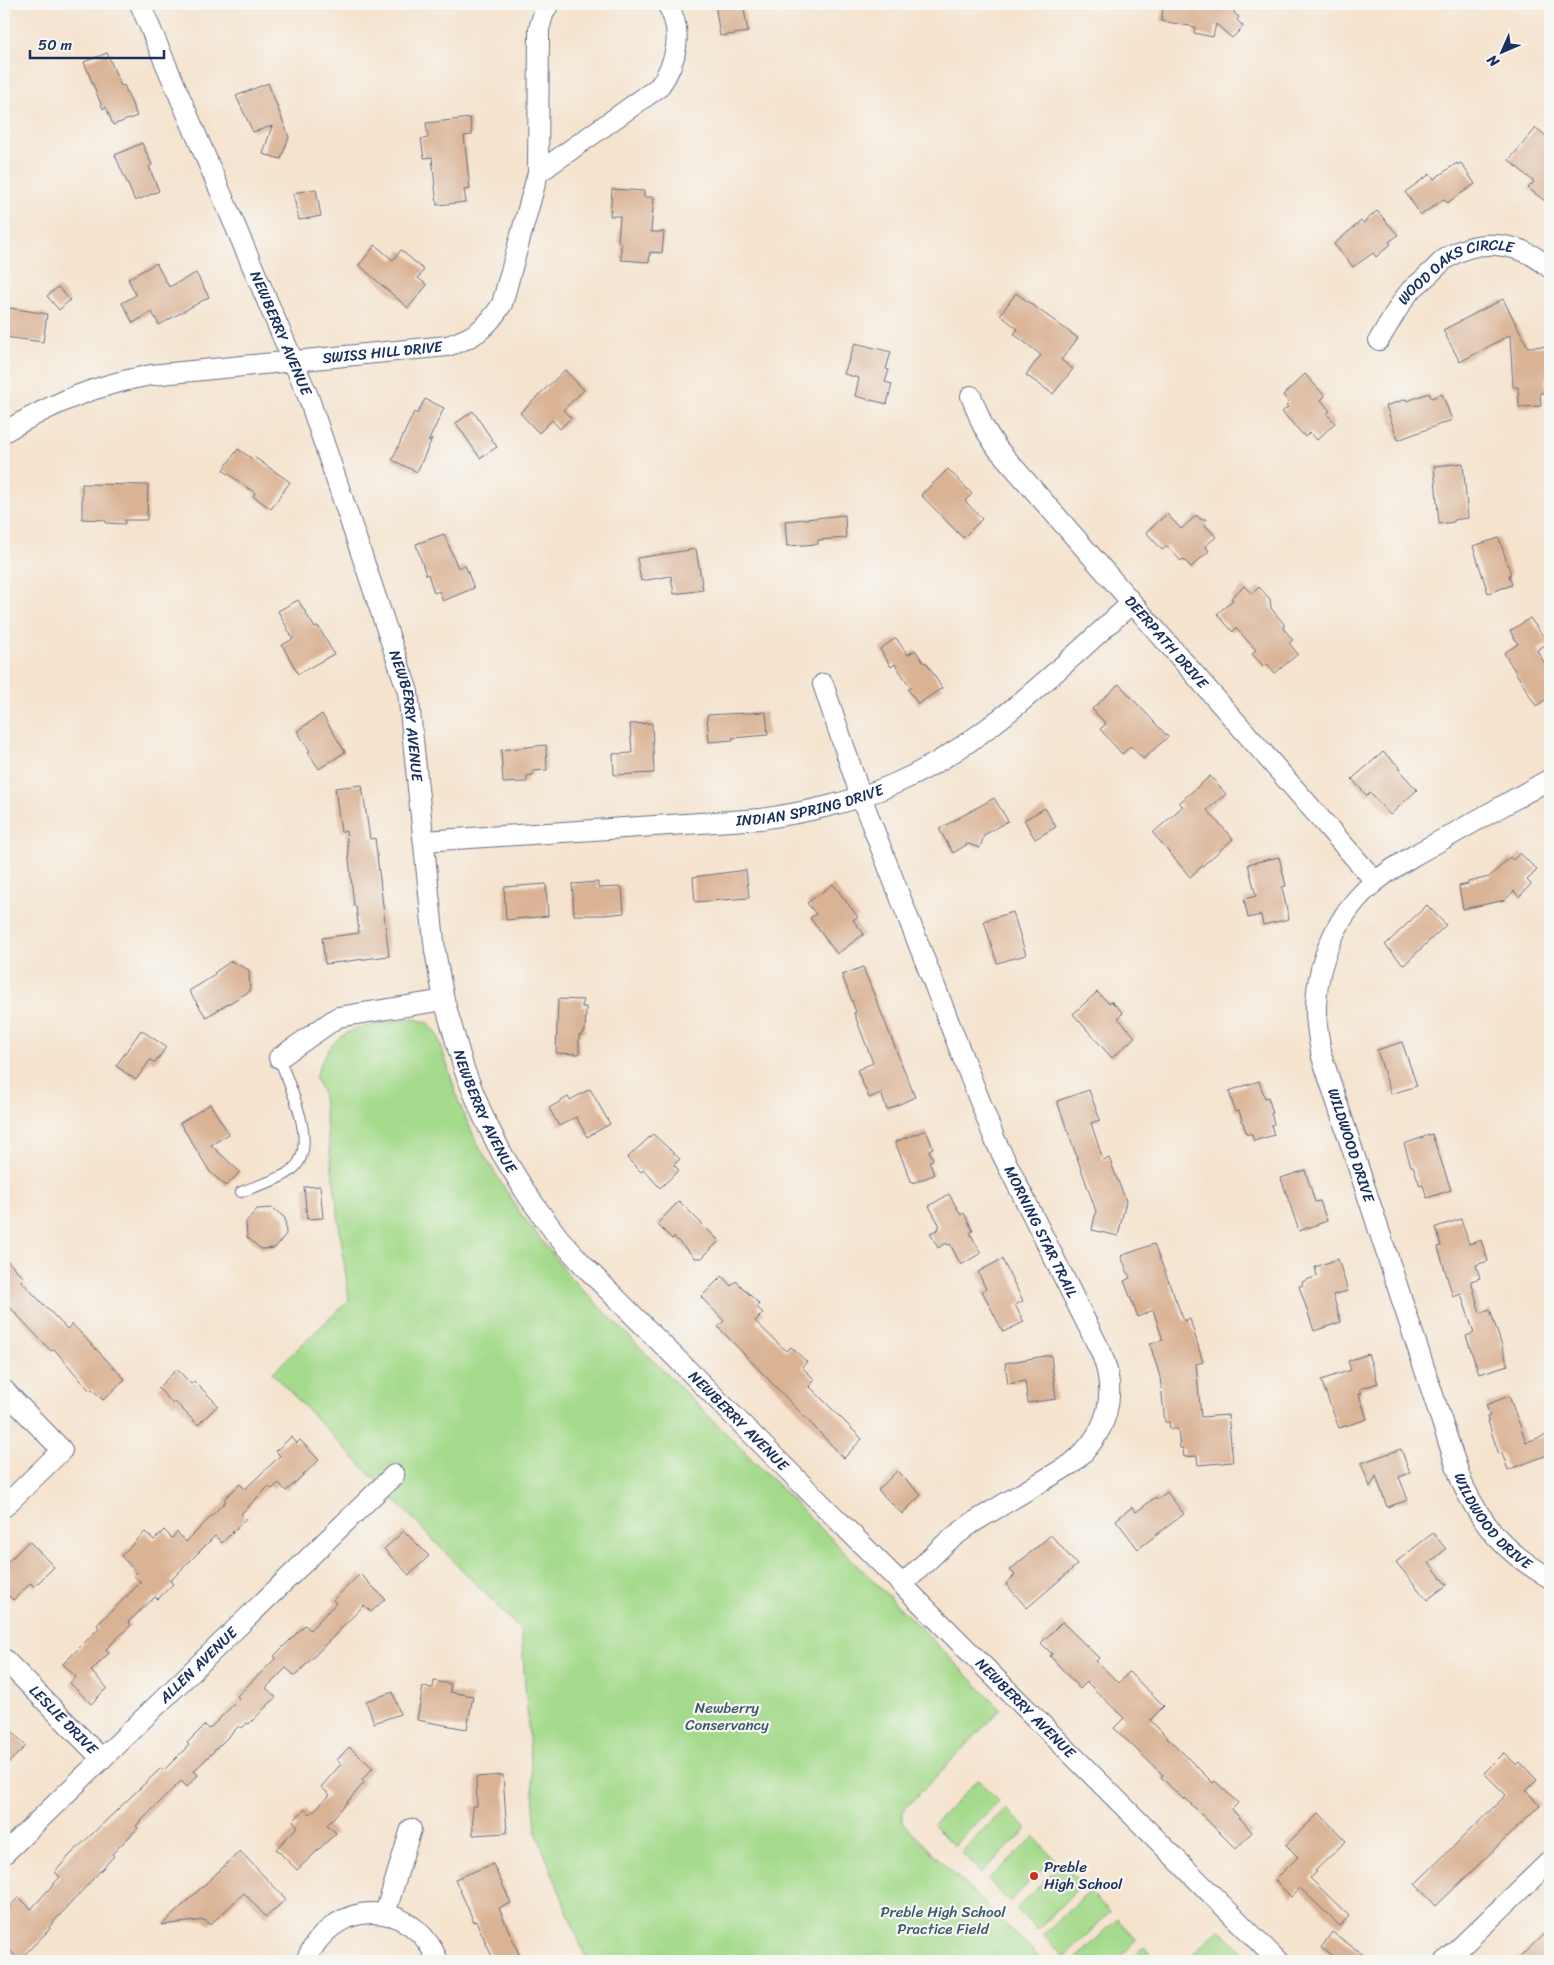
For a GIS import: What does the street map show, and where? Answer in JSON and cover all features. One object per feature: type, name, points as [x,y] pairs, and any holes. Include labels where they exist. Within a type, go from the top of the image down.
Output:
[{"type":"street","name":"NEWBERRY AVENUE","points":[[140,4],[308,396],[408,692],[435,951],[444,1000],[464,1069],[483,1116],[502,1152],[528,1196],[558,1236],[592,1274],[1278,1961]]},
{"type":"street","name":"SWISS HILL DRIVE","points":[[4,432],[41,410],[80,393],[121,381],[150,375],[447,346],[465,341],[482,331],[494,318],[506,293],[538,173],[539,29],[544,12],[549,4]]},
{"type":"street","points":[[538,173],[644,99],[663,81],[674,62],[677,50],[677,30],[671,10],[667,4]]},
{"type":"street","name":"WOOD OAKS CIRCLE","points":[[1379,340],[1410,291],[1444,260],[1460,251],[1475,246],[1494,244],[1511,246],[1524,250],[1550,268]]},
{"type":"street","name":"DEERPATH DRIVE","points":[[971,396],[983,426],[997,448],[1375,881]]},
{"type":"street","name":"INDIAN SPRING DRIVE","points":[[424,841],[761,819],[807,812],[861,797],[895,784],[936,763],[975,738],[1009,711],[1132,603]]},
{"type":"street","name":"MORNING STAR TRAIL","points":[[823,684],[861,797],[995,1140],[1101,1352],[1110,1382],[1109,1404],[1104,1422],[1096,1438],[1085,1453],[1071,1464],[972,1523],[946,1542],[902,1585]]},
{"type":"street","name":"WILDWOOD DRIVE","points":[[1550,779],[1402,862],[1375,881],[1349,910],[1335,933],[1318,980],[1316,1005],[1317,1031],[1322,1057],[1462,1483],[1474,1507],[1491,1532],[1512,1553],[1532,1568],[1550,1578]]},
{"type":"street","points":[[279,1058],[338,1017],[444,1000]]},
{"type":"street","points":[[4,1390],[62,1450],[4,1507]]},
{"type":"street","name":"ALLEN AVENUE","points":[[4,1854],[394,1475]]},
{"type":"street","name":"LESLIE DRIVE","points":[[4,1659],[102,1760]]},
{"type":"street","points":[[385,1914],[411,1829]]},
{"type":"street","points":[[1446,1961],[1550,1861]]},
{"type":"street","points":[[306,1961],[317,1940],[336,1923],[362,1913],[385,1914],[405,1921],[428,1940],[438,1961]]},
{"type":"lane","points":[[241,1192],[283,1175],[294,1168],[304,1154],[304,1139],[299,1109],[279,1058]]},
{"type":"green space","name":"Newberry Conservancy","points":[[415,1019],[428,1023],[437,1033],[459,1103],[478,1145],[518,1210],[569,1276],[1001,1709],[902,1812],[902,1823],[1043,1961],[587,1961],[536,1832],[521,1631],[272,1373],[349,1300],[322,1091],[315,1079],[322,1060],[341,1037],[352,1030],[380,1023]]},
{"type":"green space","points":[[978,1780],[999,1801],[954,1846],[933,1825]]},
{"type":"green space","points":[[1006,1808],[1027,1829],[981,1873],[961,1852]]},
{"type":"green space","points":[[1034,1837],[1054,1858],[1009,1902],[988,1880]]},
{"type":"green space","points":[[1061,1864],[1082,1884],[1037,1930],[1016,1909]]},
{"type":"green space","points":[[1089,1891],[1110,1912],[1064,1957],[1043,1935]]},
{"type":"green space","points":[[1117,1919],[1137,1940],[1116,1961],[1074,1961]]},
{"type":"green space","points":[[1219,1928],[1252,1961],[1186,1961]]},
{"type":"green space","points":[[1144,1947],[1158,1961],[1130,1961]]},
{"type":"building","points":[[715,4],[743,4],[748,32],[720,36]]},
{"type":"building","points":[[1164,4],[1228,4],[1227,6],[1235,7],[1234,13],[1239,17],[1237,20],[1243,26],[1232,38],[1216,24],[1213,37],[1194,33],[1195,27],[1161,21]]},
{"type":"building","points":[[107,53],[121,86],[124,85],[137,116],[113,125],[106,107],[103,109],[84,62]]},
{"type":"building","points":[[268,83],[289,137],[281,159],[263,154],[272,126],[253,132],[236,96]]},
{"type":"building","points":[[470,118],[472,135],[464,136],[470,189],[464,190],[466,202],[437,205],[432,157],[424,158],[421,139],[428,138],[426,123]]},
{"type":"building","points":[[1536,128],[1550,139],[1550,205],[1528,188],[1534,182],[1509,160]]},
{"type":"building","points":[[142,143],[152,165],[149,167],[159,191],[135,201],[115,155]]},
{"type":"building","points":[[1457,163],[1458,165],[1461,163],[1475,184],[1447,203],[1444,199],[1421,215],[1405,192],[1430,174],[1434,179]]},
{"type":"building","points":[[316,189],[321,216],[299,220],[293,193]]},
{"type":"building","points":[[612,189],[644,191],[644,197],[654,197],[651,232],[664,232],[662,253],[650,252],[649,262],[621,260],[621,243],[618,242],[620,216],[610,216]]},
{"type":"building","points":[[1377,211],[1398,235],[1376,257],[1373,253],[1353,267],[1334,244],[1361,221],[1363,223]]},
{"type":"building","points":[[375,245],[393,260],[401,250],[424,270],[418,278],[427,285],[408,308],[359,265]]},
{"type":"building","points":[[156,263],[169,287],[196,273],[209,297],[159,325],[152,312],[133,323],[122,303],[136,295],[128,279]]},
{"type":"building","points":[[58,287],[70,300],[59,310],[47,296]]},
{"type":"building","points":[[1016,293],[1078,338],[1061,360],[1073,369],[1053,394],[1026,375],[1041,355],[1014,334],[1018,329],[1000,315]]},
{"type":"building","points":[[1503,299],[1528,347],[1550,346],[1550,378],[1545,378],[1546,393],[1540,393],[1541,406],[1519,407],[1518,387],[1513,387],[1510,335],[1460,362],[1443,330]]},
{"type":"building","points":[[4,307],[47,314],[43,342],[4,337]]},
{"type":"building","points":[[855,343],[891,352],[886,369],[889,370],[885,382],[892,384],[887,404],[855,396],[859,378],[844,374]]},
{"type":"building","points":[[565,370],[584,390],[563,410],[571,418],[560,429],[552,420],[539,433],[520,413]]},
{"type":"building","points":[[1305,374],[1325,396],[1321,400],[1330,411],[1327,414],[1335,423],[1317,440],[1310,432],[1305,437],[1282,412],[1288,407],[1286,406],[1289,403],[1283,395]]},
{"type":"building","points":[[1429,393],[1431,398],[1442,394],[1452,420],[1398,440],[1386,406]]},
{"type":"building","points":[[425,399],[444,408],[428,442],[432,439],[417,472],[392,460],[414,412],[417,414]]},
{"type":"building","points":[[473,411],[497,447],[480,458],[456,423]]},
{"type":"building","points":[[238,449],[252,459],[254,457],[290,482],[271,509],[253,496],[255,493],[223,470]]},
{"type":"building","points":[[1463,463],[1468,518],[1439,524],[1434,466]]},
{"type":"building","points":[[948,469],[972,494],[965,501],[982,519],[963,538],[921,495]]},
{"type":"building","points":[[82,484],[148,485],[147,520],[125,520],[125,524],[106,523],[105,520],[82,519]]},
{"type":"building","points":[[1167,514],[1181,529],[1197,515],[1200,519],[1206,519],[1205,525],[1216,537],[1205,546],[1209,551],[1191,567],[1183,559],[1181,561],[1167,546],[1162,550],[1146,532]]},
{"type":"building","points":[[845,515],[846,538],[818,540],[818,544],[787,546],[785,521]]},
{"type":"building","points":[[444,534],[458,568],[465,565],[474,588],[443,601],[439,591],[434,593],[416,544]]},
{"type":"building","points":[[1499,538],[1511,574],[1509,575],[1512,585],[1488,593],[1473,546]]},
{"type":"building","points":[[696,549],[703,590],[674,594],[671,576],[641,581],[637,558]]},
{"type":"building","points":[[1244,586],[1252,594],[1259,587],[1270,599],[1271,608],[1284,624],[1284,629],[1293,640],[1289,643],[1298,654],[1275,673],[1267,664],[1264,667],[1252,654],[1256,650],[1236,628],[1233,632],[1217,614],[1233,600],[1231,598]]},
{"type":"building","points":[[298,600],[315,628],[318,626],[334,654],[298,674],[282,645],[293,639],[278,611]]},
{"type":"building","points":[[1530,618],[1548,643],[1537,650],[1550,673],[1550,697],[1536,706],[1504,653],[1518,644],[1510,631]]},
{"type":"building","points":[[896,638],[908,655],[915,650],[924,663],[926,662],[942,688],[918,704],[908,689],[911,688],[895,664],[891,667],[880,649]]},
{"type":"building","points":[[1119,684],[1168,737],[1143,759],[1131,746],[1122,754],[1100,729],[1106,724],[1092,709]]},
{"type":"building","points":[[766,712],[768,735],[709,742],[707,715]]},
{"type":"building","points":[[322,714],[345,752],[319,769],[297,731]]},
{"type":"building","points":[[652,723],[654,773],[614,775],[613,754],[632,753],[630,724]]},
{"type":"building","points":[[546,745],[547,770],[533,771],[533,775],[527,776],[527,782],[503,783],[501,750]]},
{"type":"building","points":[[1383,752],[1400,767],[1399,770],[1417,790],[1390,815],[1370,793],[1367,796],[1352,779]]},
{"type":"building","points":[[1210,776],[1226,794],[1207,810],[1233,839],[1190,877],[1153,833],[1183,806],[1179,803]]},
{"type":"building","points":[[362,785],[370,839],[375,838],[389,956],[325,964],[322,938],[359,933],[356,906],[354,906],[346,831],[341,832],[335,788]]},
{"type":"building","points":[[994,798],[1008,821],[984,835],[980,848],[968,844],[953,853],[939,829]]},
{"type":"building","points":[[1045,808],[1056,827],[1035,839],[1024,820]]},
{"type":"building","points":[[1520,853],[1537,870],[1527,880],[1531,884],[1519,897],[1514,891],[1505,900],[1463,909],[1459,886],[1489,877],[1510,857],[1513,860]]},
{"type":"building","points":[[1279,857],[1286,886],[1282,887],[1289,919],[1263,925],[1261,915],[1248,918],[1244,899],[1256,896],[1248,864]]},
{"type":"building","points":[[746,870],[749,898],[695,902],[693,877]]},
{"type":"building","points":[[598,882],[598,888],[622,887],[624,913],[574,915],[572,884]]},
{"type":"building","points":[[546,884],[548,916],[506,920],[504,887]]},
{"type":"building","points":[[833,884],[858,917],[853,920],[864,934],[837,954],[810,918],[816,914],[807,903]]},
{"type":"building","points":[[1427,905],[1446,925],[1404,965],[1385,945]]},
{"type":"building","points":[[1013,912],[1026,955],[997,963],[984,921]]},
{"type":"building","points":[[231,961],[249,970],[250,991],[206,1017],[189,991],[215,975],[214,973]]},
{"type":"building","points":[[863,967],[915,1097],[887,1110],[881,1093],[869,1098],[857,1070],[873,1063],[842,975]]},
{"type":"building","points":[[1097,992],[1109,1003],[1111,1001],[1123,1013],[1118,1018],[1135,1037],[1112,1058],[1073,1014]]},
{"type":"building","points":[[558,999],[583,1000],[582,1007],[586,1007],[585,1032],[579,1035],[579,1054],[556,1053]]},
{"type":"building","points":[[141,1030],[166,1047],[155,1063],[150,1060],[136,1080],[116,1066]]},
{"type":"building","points":[[1402,1042],[1417,1086],[1391,1094],[1377,1050]]},
{"type":"building","points":[[1259,1081],[1265,1098],[1268,1097],[1273,1113],[1271,1113],[1274,1124],[1271,1125],[1274,1135],[1254,1141],[1251,1133],[1247,1135],[1239,1111],[1235,1112],[1229,1091]]},
{"type":"building","points":[[590,1089],[610,1124],[587,1137],[576,1117],[559,1126],[549,1108],[568,1097],[570,1100]]},
{"type":"building","points":[[1089,1090],[1100,1120],[1091,1123],[1103,1160],[1109,1158],[1126,1201],[1118,1236],[1092,1230],[1096,1211],[1057,1101]]},
{"type":"building","points":[[210,1104],[229,1134],[211,1145],[240,1172],[226,1186],[210,1172],[180,1123]]},
{"type":"building","points":[[926,1130],[933,1148],[929,1150],[933,1160],[929,1161],[934,1175],[912,1183],[895,1142]]},
{"type":"building","points":[[653,1134],[680,1159],[674,1165],[679,1170],[660,1188],[644,1170],[641,1172],[627,1158]]},
{"type":"building","points":[[1432,1134],[1451,1190],[1427,1198],[1423,1185],[1420,1186],[1413,1166],[1411,1166],[1404,1144]]},
{"type":"building","points":[[1305,1170],[1315,1202],[1320,1201],[1327,1221],[1299,1231],[1281,1178]]},
{"type":"building","points":[[320,1186],[323,1218],[307,1219],[304,1187]]},
{"type":"building","points":[[949,1194],[961,1215],[964,1213],[973,1231],[970,1233],[981,1253],[961,1265],[950,1244],[947,1245],[946,1243],[938,1248],[930,1233],[939,1229],[938,1227],[940,1226],[929,1206]]},
{"type":"building","points":[[679,1201],[719,1241],[702,1258],[695,1258],[674,1237],[672,1239],[657,1224]]},
{"type":"building","points":[[273,1208],[285,1218],[286,1234],[275,1248],[261,1249],[247,1237],[246,1222],[257,1209]]},
{"type":"building","points":[[1461,1219],[1469,1244],[1481,1240],[1488,1261],[1476,1265],[1480,1278],[1471,1281],[1480,1313],[1490,1309],[1508,1365],[1479,1374],[1466,1336],[1474,1333],[1461,1294],[1453,1297],[1438,1247],[1441,1246],[1436,1227]]},
{"type":"building","points":[[1154,1244],[1184,1321],[1190,1319],[1203,1362],[1196,1364],[1201,1417],[1228,1415],[1233,1462],[1198,1465],[1197,1456],[1184,1457],[1183,1448],[1180,1448],[1178,1429],[1170,1429],[1169,1422],[1165,1422],[1160,1377],[1150,1344],[1163,1340],[1153,1310],[1138,1317],[1124,1281],[1130,1278],[1121,1256]]},
{"type":"building","points":[[4,1257],[24,1278],[21,1281],[67,1329],[72,1324],[125,1379],[103,1400],[92,1389],[90,1391],[54,1349],[51,1351],[4,1301]]},
{"type":"building","points":[[1002,1259],[1023,1301],[1015,1305],[1024,1322],[1003,1332],[982,1291],[986,1289],[978,1272]]},
{"type":"building","points":[[1338,1259],[1348,1291],[1333,1295],[1341,1322],[1314,1331],[1299,1286],[1303,1285],[1302,1282],[1317,1276],[1315,1267]]},
{"type":"building","points":[[722,1276],[731,1286],[736,1281],[759,1304],[757,1307],[763,1313],[755,1321],[786,1351],[791,1347],[807,1362],[802,1367],[815,1380],[809,1386],[862,1439],[844,1458],[718,1327],[724,1321],[701,1297]]},
{"type":"building","points":[[1368,1354],[1378,1383],[1360,1389],[1362,1393],[1359,1394],[1367,1419],[1339,1428],[1321,1380],[1351,1370],[1348,1361]]},
{"type":"building","points":[[1051,1355],[1056,1399],[1028,1403],[1025,1381],[1008,1384],[1005,1363]]},
{"type":"building","points":[[177,1369],[191,1384],[194,1381],[218,1405],[198,1425],[175,1402],[173,1404],[158,1388]]},
{"type":"building","points":[[1509,1396],[1526,1442],[1547,1435],[1550,1442],[1550,1454],[1508,1470],[1502,1453],[1499,1454],[1492,1434],[1487,1417],[1490,1416],[1486,1405]]},
{"type":"building","points":[[291,1437],[297,1443],[300,1440],[319,1460],[286,1491],[279,1483],[272,1489],[269,1486],[241,1514],[246,1519],[222,1543],[215,1536],[170,1581],[173,1584],[158,1599],[155,1597],[128,1622],[131,1625],[106,1649],[109,1653],[91,1671],[107,1688],[91,1704],[70,1683],[76,1677],[63,1664],[99,1628],[97,1625],[141,1582],[134,1576],[137,1573],[121,1556],[145,1532],[154,1540],[164,1530],[172,1538],[177,1532],[186,1542],[240,1484],[245,1489],[280,1456],[276,1451]]},
{"type":"building","points":[[1401,1449],[1410,1473],[1399,1477],[1408,1500],[1387,1507],[1376,1476],[1370,1487],[1361,1463]]},
{"type":"building","points":[[897,1471],[921,1495],[902,1514],[878,1490]]},
{"type":"building","points":[[1167,1492],[1184,1514],[1138,1549],[1116,1520],[1132,1507],[1136,1512],[1156,1497],[1158,1499]]},
{"type":"building","points":[[404,1531],[429,1556],[409,1575],[384,1549]]},
{"type":"building","points":[[1433,1533],[1446,1549],[1429,1563],[1447,1585],[1427,1600],[1396,1562]]},
{"type":"building","points":[[1051,1535],[1077,1565],[1027,1608],[1006,1584],[1015,1575],[1010,1570]]},
{"type":"building","points":[[29,1541],[54,1567],[34,1587],[31,1583],[13,1600],[4,1591],[4,1566]]},
{"type":"building","points":[[360,1574],[385,1599],[371,1612],[364,1605],[295,1676],[286,1668],[266,1688],[276,1697],[249,1724],[247,1723],[242,1728],[239,1726],[194,1771],[198,1775],[187,1787],[181,1781],[136,1826],[138,1828],[112,1854],[114,1856],[49,1927],[50,1929],[19,1960],[4,1944],[4,1912],[19,1897],[31,1909],[60,1877],[55,1872],[69,1856],[161,1768],[164,1770],[189,1745],[187,1743],[205,1725],[209,1729],[239,1699],[237,1696],[276,1658],[274,1656],[305,1625],[310,1630],[336,1603],[333,1600]]},
{"type":"building","points":[[1062,1622],[1099,1658],[1096,1661],[1119,1683],[1129,1672],[1164,1706],[1150,1720],[1213,1783],[1215,1781],[1238,1803],[1232,1809],[1252,1832],[1236,1849],[1185,1798],[1184,1800],[1161,1777],[1163,1775],[1114,1728],[1124,1718],[1087,1682],[1080,1689],[1050,1656],[1052,1654],[1041,1643]]},
{"type":"building","points":[[434,1681],[451,1684],[450,1692],[473,1696],[467,1729],[417,1720],[423,1687],[433,1688]]},
{"type":"building","points":[[393,1692],[400,1714],[374,1723],[366,1701]]},
{"type":"building","points":[[4,1723],[26,1746],[4,1767]]},
{"type":"building","points":[[349,1747],[373,1768],[362,1780],[364,1783],[327,1825],[336,1833],[297,1870],[276,1849],[298,1826],[293,1821],[305,1809],[310,1814],[330,1795],[321,1787],[341,1764],[337,1760]]},
{"type":"building","points":[[1504,1753],[1517,1765],[1520,1762],[1537,1780],[1526,1791],[1540,1805],[1436,1906],[1415,1884],[1506,1795],[1484,1773]]},
{"type":"building","points":[[503,1775],[507,1833],[473,1835],[472,1806],[477,1806],[476,1777]]},
{"type":"building","points":[[1319,1813],[1346,1841],[1310,1878],[1349,1916],[1340,1926],[1300,1888],[1291,1897],[1275,1880],[1298,1857],[1286,1845]]},
{"type":"building","points":[[240,1851],[286,1899],[266,1917],[244,1893],[210,1925],[205,1920],[162,1925]]},
{"type":"building","points":[[493,1864],[511,1903],[499,1908],[522,1961],[494,1961],[455,1879]]},
{"type":"building","points":[[1550,1928],[1550,1961],[1516,1961]]},
{"type":"building","points":[[1332,1932],[1372,1961],[1340,1961],[1321,1948]]},
{"type":"place","name":"Preble High School","points":[[1034,1876]]},
{"type":"park label","name":"Preble High School Practice Field","points":[[943,1920]]}]
